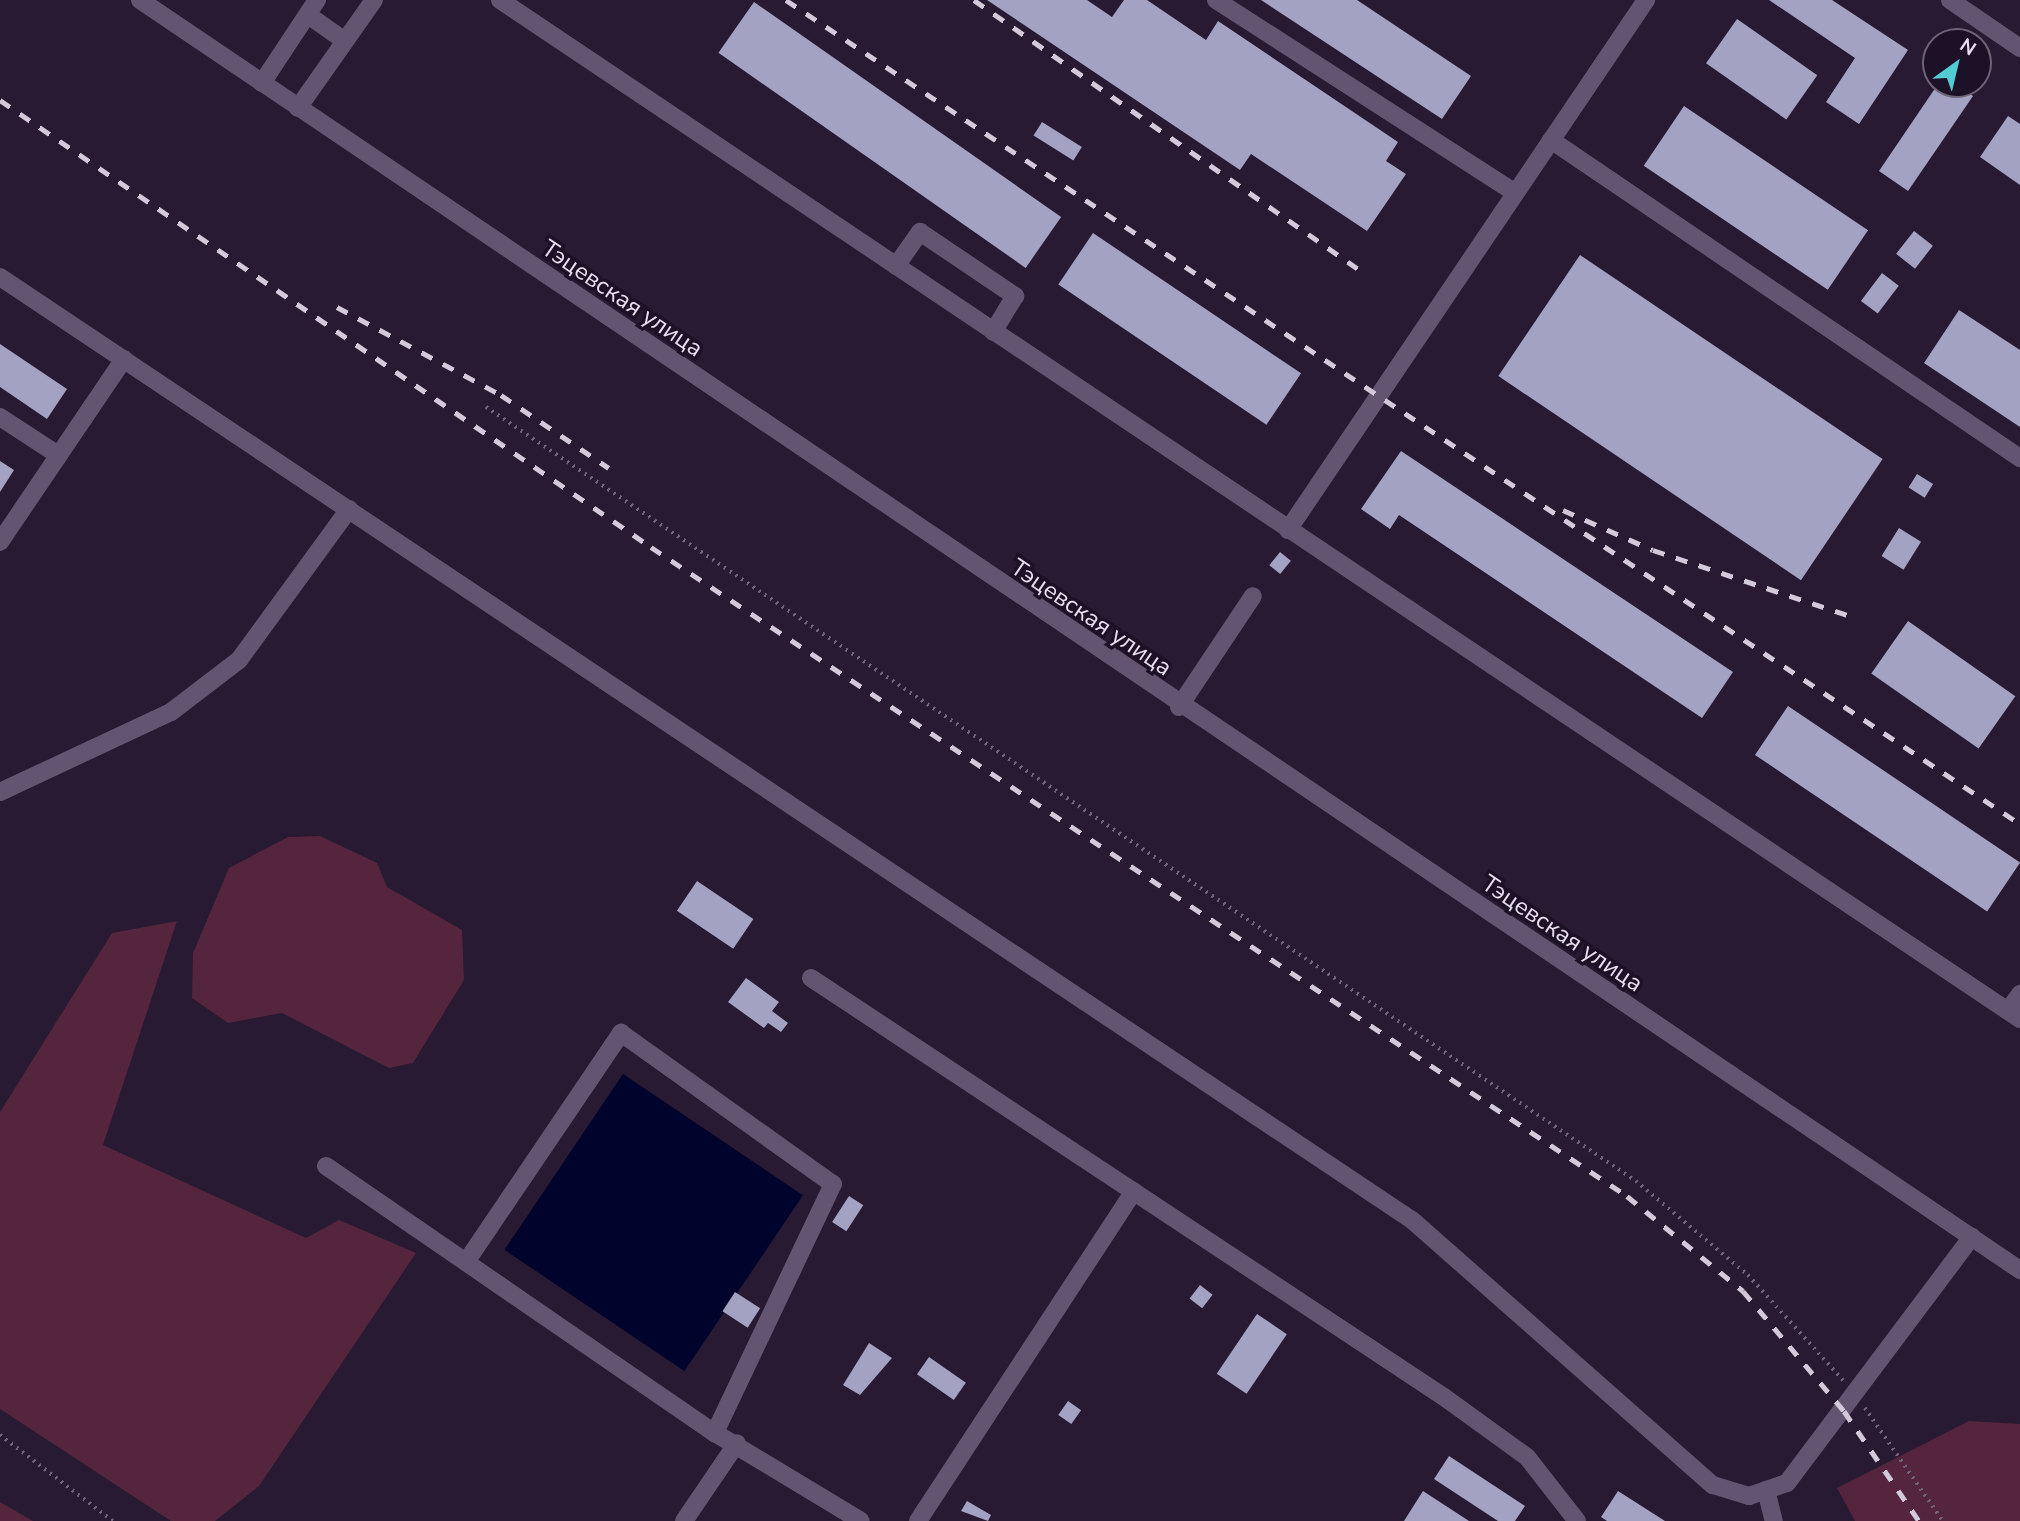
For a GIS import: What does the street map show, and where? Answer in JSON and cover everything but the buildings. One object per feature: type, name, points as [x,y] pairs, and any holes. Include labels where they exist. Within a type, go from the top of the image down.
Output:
[{"type":"street","name":"Тэцевская улица","points":[[140,0],[1179,706],[2020,1270]]},
{"type":"street","points":[[298,108],[374,0]]},
{"type":"street","points":[[500,0],[2014,1015],[2020,994]]},
{"type":"street","points":[[1216,0],[1515,193]]},
{"type":"street","points":[[1288,530],[1646,0]]},
{"type":"street","points":[[1950,0],[2020,47]]},
{"type":"street","points":[[262,83],[312,7],[345,41]]},
{"type":"street","points":[[1551,140],[2020,458]]},
{"type":"street","points":[[896,266],[920,232],[1015,296],[993,331]]},
{"type":"street","points":[[0,277],[1412,1220],[1713,1485],[1749,1496],[1787,1483],[1856,1395],[1972,1237]]},
{"type":"street","points":[[0,542],[124,359]]},
{"type":"street","points":[[0,417],[58,455]]},
{"type":"street","points":[[0,792],[171,712],[239,660],[349,509]]},
{"type":"street","points":[[1179,706],[1253,596]]},
{"type":"street","points":[[811,978],[1134,1191],[1527,1457],[1577,1521]]},
{"type":"street","points":[[466,1262],[621,1033],[833,1184],[715,1433]]},
{"type":"street","points":[[326,1166],[715,1433],[737,1443],[861,1521]]},
{"type":"street","points":[[918,1521],[1134,1191]]},
{"type":"street","points":[[684,1521],[737,1443]]},
{"type":"street","points":[[1766,1490],[1774,1521]]},
{"type":"path","points":[[485,407],[1636,1181],[1748,1275],[1856,1395],[1943,1521]]},
{"type":"path","points":[[0,1435],[113,1521]]},
{"type":"shaded area","points":[[320,836],[377,863],[387,887],[462,930],[464,980],[413,1063],[389,1068],[282,1013],[228,1023],[192,998],[193,953],[229,868],[288,837]]},
{"type":"shaded area","points":[[177,921],[103,1145],[306,1238],[339,1220],[416,1253],[259,1486],[215,1521],[171,1521],[0,1409],[0,1112],[112,933]]},
{"type":"shaded area","points":[[1969,1421],[2020,1424],[2020,1521],[1855,1521],[1837,1488]]},
{"type":"shaded area","points":[[0,1502],[33,1521],[0,1521]]},
{"type":"water","points":[[623,1074],[803,1195],[684,1371],[504,1250]]},
{"type":"railway","points":[[786,0],[2020,824]]},
{"type":"railway","points":[[974,0],[1364,273]]},
{"type":"railway","points":[[0,100],[651,547],[1627,1196],[1743,1291],[1844,1411],[1919,1521]]},
{"type":"railway","points":[[337,307],[501,395],[609,468]]},
{"type":"railway","points":[[1563,510],[1653,550],[1853,617]]}]
